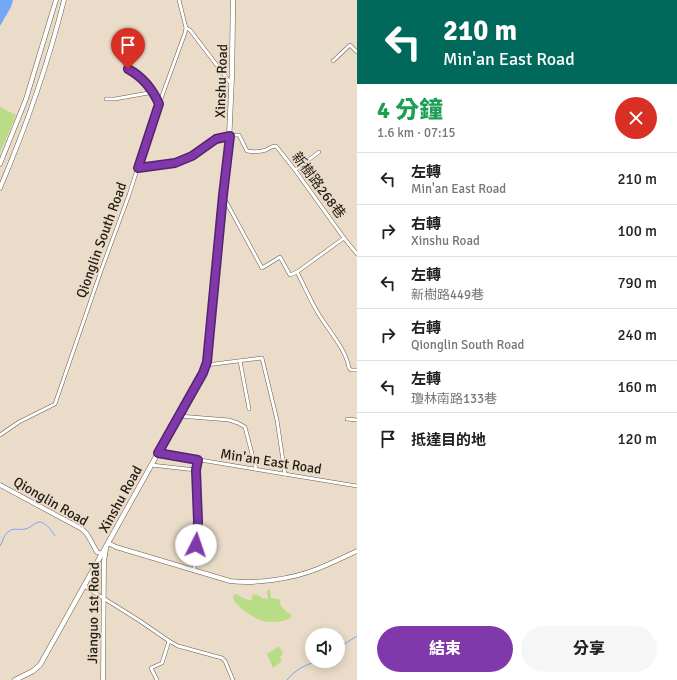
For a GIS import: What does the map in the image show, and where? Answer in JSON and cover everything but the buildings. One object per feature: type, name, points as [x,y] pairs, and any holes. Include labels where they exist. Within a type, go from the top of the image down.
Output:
[{"type":"main road","name":"Xinshu Road","points":[[15,680],[33,671],[40,665],[103,555],[151,465],[201,377],[206,365],[230,136],[233,0]]},
{"type":"street","points":[[0,164],[26,99],[56,0]]},
{"type":"street","points":[[0,188],[32,107],[55,37],[64,0]]},
{"type":"street","name":"Qionglin South Road","points":[[0,435],[19,422],[55,404],[185,33],[186,28],[180,0]]},
{"type":"street","points":[[186,28],[190,30],[232,85]]},
{"type":"street","points":[[126,38],[125,67],[142,78],[154,92],[159,104]]},
{"type":"street","points":[[333,61],[350,45],[357,52]]},
{"type":"street","points":[[106,99],[115,99],[154,92]]},
{"type":"street","name":"新樹路268巷","points":[[230,136],[236,134],[239,135],[247,151],[250,152],[264,151],[276,146],[344,238],[297,272]]},
{"type":"street","points":[[138,168],[175,163],[192,156],[216,139],[230,136]]},
{"type":"street","points":[[295,170],[318,152]]},
{"type":"street","points":[[223,195],[262,268],[280,258],[290,275],[297,272],[318,313],[341,348],[349,368],[351,370],[357,370]]},
{"type":"street","points":[[344,238],[357,254]]},
{"type":"street","points":[[206,365],[262,358],[277,420],[285,474]]},
{"type":"street","points":[[240,361],[249,410]]},
{"type":"street","points":[[179,416],[229,420],[245,427],[256,469]]},
{"type":"street","points":[[347,419],[357,420]]},
{"type":"street","name":"Min'an East Road","points":[[158,453],[357,486]]},
{"type":"street","points":[[194,570],[198,521],[196,470],[198,460]]},
{"type":"street","points":[[151,465],[196,470]]},
{"type":"street","name":"Qionglin Road","points":[[0,485],[82,529],[87,534],[97,552],[103,555]]},
{"type":"street","points":[[107,545],[116,546],[230,581],[244,582],[294,577],[317,569],[357,551]]},
{"type":"street","name":"Jianguo 1st Road","points":[[103,555],[103,680]]},
{"type":"street","points":[[84,586],[178,646],[222,658],[225,661],[233,680]]},
{"type":"street","points":[[157,680],[151,668],[162,663],[169,641]]},
{"type":"green space","points":[[0,107],[16,115],[0,153]]},
{"type":"green space","points":[[267,590],[270,590],[271,598],[279,599],[281,606],[286,612],[291,614],[289,619],[276,622],[260,620],[245,611],[233,598],[234,595],[237,594],[251,601],[253,594],[268,599]]},
{"type":"green space","points":[[279,646],[283,654],[280,657],[282,661],[273,668],[267,654]]},
{"type":"water","points":[[0,0],[13,0],[11,7],[0,26]]},
{"type":"waterway","points":[[0,546],[9,531],[14,529],[27,529],[39,522],[42,522],[47,526],[55,536]]},
{"type":"waterway","points":[[345,644],[357,636]]},
{"type":"waterway","points":[[287,680],[290,676],[305,666]]},
{"type":"route","points":[[128,69],[142,78],[154,92],[159,104],[138,168],[175,163],[192,156],[216,139],[230,136],[207,362],[190,398],[158,453],[198,460],[196,470],[198,521],[196,545]]}]
